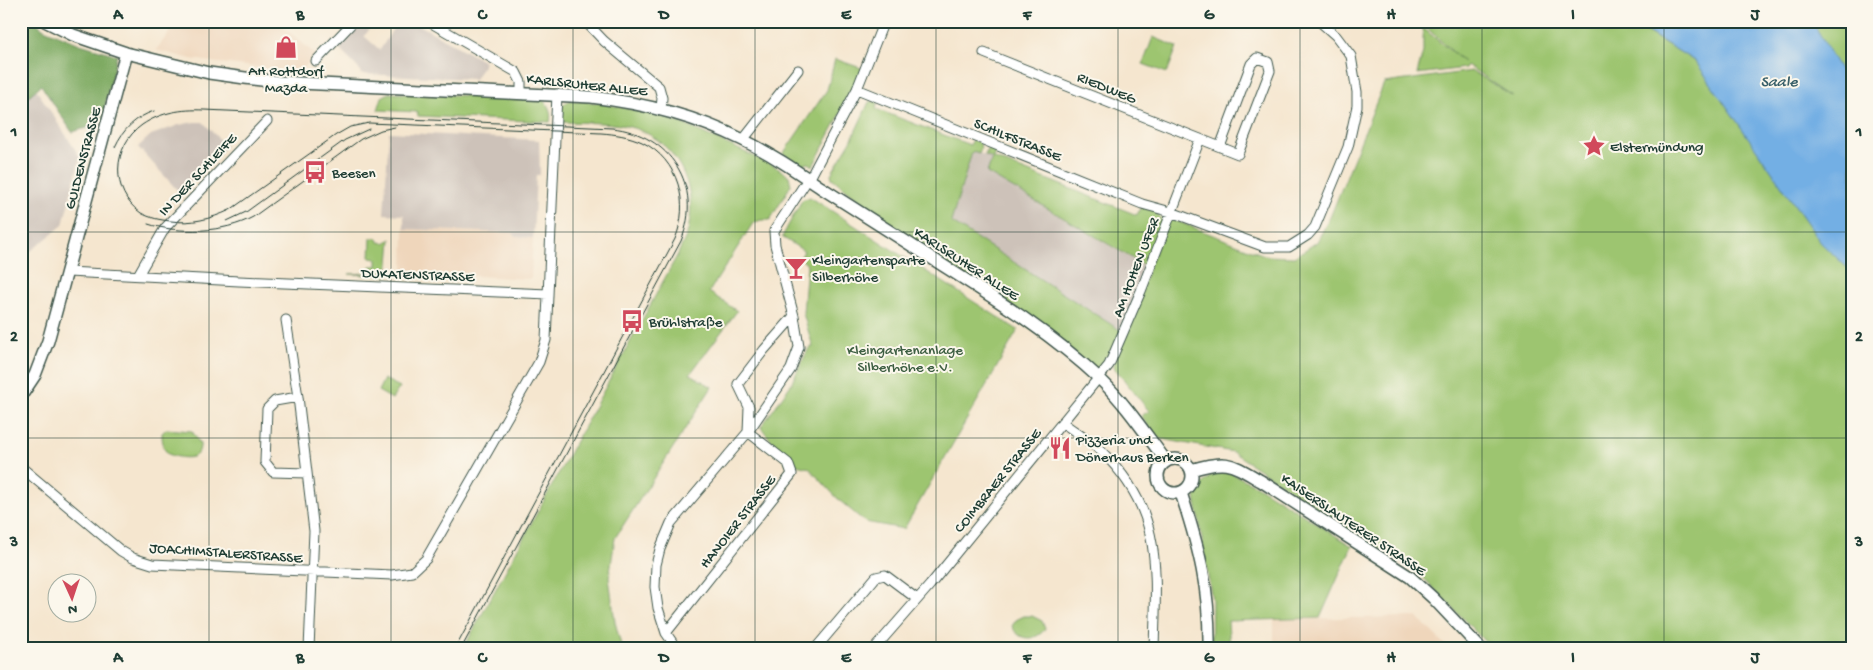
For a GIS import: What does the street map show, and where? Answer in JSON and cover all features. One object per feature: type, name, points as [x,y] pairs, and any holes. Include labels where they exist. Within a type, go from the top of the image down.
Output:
[{"type":"street","name":"KARLSRUHER ALLEE","points":[[45,21],[73,35],[126,53],[209,73],[262,80],[521,92],[622,100],[661,109],[716,128],[771,155],[993,296],[1047,334],[1099,378],[1120,401],[1166,461]]},
{"type":"street","points":[[316,61],[354,21]]},
{"type":"street","points":[[428,21],[516,72],[521,82],[521,92]]},
{"type":"street","points":[[584,21],[604,41],[659,87],[662,98],[661,109]]},
{"type":"street","points":[[677,649],[666,633],[658,608],[655,587],[656,565],[660,549],[671,524],[748,432],[791,369],[799,347],[794,316],[774,230],[809,179],[857,89],[884,21]]},
{"type":"street","name":"AM HOHEN UFER","points":[[1099,378],[1109,365],[1141,291],[1171,212],[1265,247],[1288,247],[1302,239],[1315,227],[1348,147],[1357,106],[1357,92],[1351,56],[1336,36],[1319,21]]},
{"type":"street","name":"GULDENSTRASSE","points":[[21,396],[35,375],[48,341],[126,53]]},
{"type":"street","name":"RIEDWEG","points":[[984,53],[1220,147],[1238,154],[1270,71],[1268,62],[1257,58],[1251,64],[1220,147]]},
{"type":"street","points":[[743,140],[798,70]]},
{"type":"street","name":"SCHILFSTRASSE","points":[[857,89],[1142,204],[1171,212]]},
{"type":"street","points":[[312,571],[392,575],[412,572],[426,559],[540,362],[546,340],[557,94]]},
{"type":"street","name":"IN DER SCHLEIFE","points":[[138,275],[165,228],[267,121]]},
{"type":"street","points":[[1171,212],[1200,139]]},
{"type":"street","points":[[68,272],[138,275]]},
{"type":"street","name":"DUKATENSTRASSE","points":[[138,275],[548,294]]},
{"type":"street","points":[[748,432],[749,407],[738,384],[764,350],[794,316]]},
{"type":"street","points":[[286,320],[298,398],[314,530],[309,649]]},
{"type":"street","points":[[21,384],[35,375]]},
{"type":"street","name":"COIMBRAER STRASSE","points":[[874,649],[1099,378]]},
{"type":"street","points":[[298,398],[275,401],[267,409],[265,462],[273,472],[307,473]]},
{"type":"street","points":[[1062,422],[1102,452],[1127,480],[1147,518],[1153,541],[1156,574],[1154,649]]},
{"type":"street","name":"HANOIER STRASSE","points":[[666,633],[792,474],[788,463],[748,432]]},
{"type":"street","points":[[1177,459],[1188,464],[1191,470],[1190,486],[1181,492],[1170,493],[1161,487],[1157,476],[1158,470],[1166,461],[1177,459]]},
{"type":"street","name":"KAISERSLAUTERER STRASSE","points":[[1191,470],[1213,463],[1225,463],[1262,481],[1410,577],[1433,598],[1481,649]]},
{"type":"street","name":"JOACHIMSTALERSTRASSE","points":[[21,467],[97,532],[133,558],[152,564],[312,571]]},
{"type":"street","points":[[1181,492],[1196,537],[1208,595],[1210,649]]},
{"type":"street","points":[[815,649],[876,577],[885,575],[917,599]]},
{"type":"shaded area","points":[[178,21],[277,21],[316,55],[300,72],[191,59],[156,50]]},
{"type":"shaded area","points":[[398,21],[412,21],[485,62],[475,79],[361,74],[361,71],[339,49],[362,24],[369,30],[364,36],[380,50]]},
{"type":"shaded area","points":[[36,89],[80,157],[63,225],[21,259],[21,103]]},
{"type":"shaded area","points":[[194,122],[203,122],[226,146],[180,193],[138,147],[151,135]]},
{"type":"shaded area","points":[[389,132],[539,140],[540,175],[536,175],[533,238],[516,237],[513,233],[404,229],[404,215],[384,214]]},
{"type":"shaded area","points":[[972,151],[993,158],[987,173],[1149,269],[1123,332],[951,222]]},
{"type":"shaded area","points":[[404,229],[513,233],[516,237],[533,238],[531,279],[403,272]]},
{"type":"shaded area","points":[[1417,617],[1449,649],[1255,649],[1255,645],[1274,646],[1274,619]]},
{"type":"green space","points":[[21,21],[34,21],[44,29],[80,44],[117,55],[101,124],[72,132],[41,85],[21,103]]},
{"type":"green space","points":[[1419,21],[1629,21],[1696,62],[1821,243],[1852,272],[1852,649],[1492,649],[1415,569],[1377,547],[1366,549],[1287,488],[1233,452],[1156,438],[1141,416],[1149,411],[1113,366],[1149,268],[987,173],[992,158],[985,155],[988,148],[997,148],[993,158],[1137,215],[1142,204],[1154,207],[1162,221],[1150,264],[1169,218],[1267,256],[1294,257],[1317,242],[1331,215],[1384,83],[1472,71],[1513,96],[1467,65],[1465,68],[1417,74],[1423,52],[1423,28],[1464,62]]},
{"type":"green space","points":[[1812,21],[1852,21],[1852,90],[1851,90]]},
{"type":"green space","points":[[1153,37],[1177,47],[1167,73],[1143,64]]},
{"type":"green space","points":[[835,59],[864,69],[813,166],[809,163],[801,165],[783,154],[827,90]]},
{"type":"green space","points":[[389,93],[539,98],[549,108],[550,122],[418,116],[417,112],[378,110],[382,97]]},
{"type":"green space","points":[[571,100],[600,103],[654,114],[681,123],[773,165],[789,176],[791,185],[770,220],[761,220],[753,223],[709,292],[737,311],[690,374],[712,387],[615,538],[609,578],[615,622],[622,649],[463,649],[678,254],[688,229],[691,210],[690,195],[681,167],[673,155],[663,144],[651,136],[628,126],[560,122],[562,108],[565,103]]},
{"type":"green space","points":[[869,102],[878,102],[876,109],[970,145],[973,139],[980,142],[981,149],[979,154],[972,152],[951,222],[1123,332],[1099,378],[928,255],[832,178],[831,174],[851,141]]},
{"type":"green space","name":"Kleingartenanlage Silberhöhe e.V.","points":[[810,197],[1018,330],[904,529],[865,522],[839,500],[809,468],[788,463],[761,427],[790,386],[809,348],[813,347],[803,313],[807,265],[800,258],[804,251],[782,237],[802,200]]},
{"type":"green space","points":[[371,238],[378,238],[379,242],[385,243],[391,239],[388,276],[349,274],[369,273],[370,266],[377,266],[377,259],[370,258]]},
{"type":"green space","points":[[384,379],[400,387],[392,399],[378,391]]},
{"type":"green space","points":[[166,429],[192,431],[200,444],[197,454],[193,457],[183,458],[168,454],[162,439],[162,433]]},
{"type":"green space","points":[[1216,471],[1229,472],[1259,487],[1352,546],[1320,618],[1228,621],[1230,649],[1211,649],[1212,600],[1195,497],[1197,489]]},
{"type":"green space","points":[[1024,616],[1032,616],[1042,621],[1045,629],[1032,638],[1019,635],[1012,626],[1016,620]]},
{"type":"water","name":"Saale","points":[[1630,21],[1812,21],[1852,90],[1852,272],[1821,243],[1696,62]]},
{"type":"tram line","points":[[455,649],[675,239],[679,226],[681,198],[673,171],[655,150],[637,140],[617,135],[369,123],[350,127],[336,135],[230,210],[201,220],[178,222],[163,220],[141,213],[131,204],[124,193],[120,181],[120,157],[132,134],[142,125],[172,112],[196,110],[612,128],[633,132],[650,140],[665,152],[677,166],[685,183],[688,201],[687,221],[681,241],[461,649]]},
{"type":"tram line","points":[[115,147],[131,124],[154,111]]},
{"type":"tram line","points":[[148,224],[173,229],[201,230],[215,229],[241,222],[253,217],[361,139],[381,130],[395,127]]},
{"type":"tram line","points":[[227,221],[246,212],[345,140],[369,129]]},
{"type":"place","name":"AH Rottdorf Mazda","points":[[286,47]]},
{"type":"place","name":"Elstermündung","points":[[1594,146]]},
{"type":"place","name":"Beesen","points":[[315,172]]},
{"type":"place","name":"Kleingartensparte Silberhöhe","points":[[796,268]]},
{"type":"place","name":"Brühlstraße","points":[[632,321]]},
{"type":"place","name":"Pizzeria und Dönerhaus Berken","points":[[1060,448]]}]
